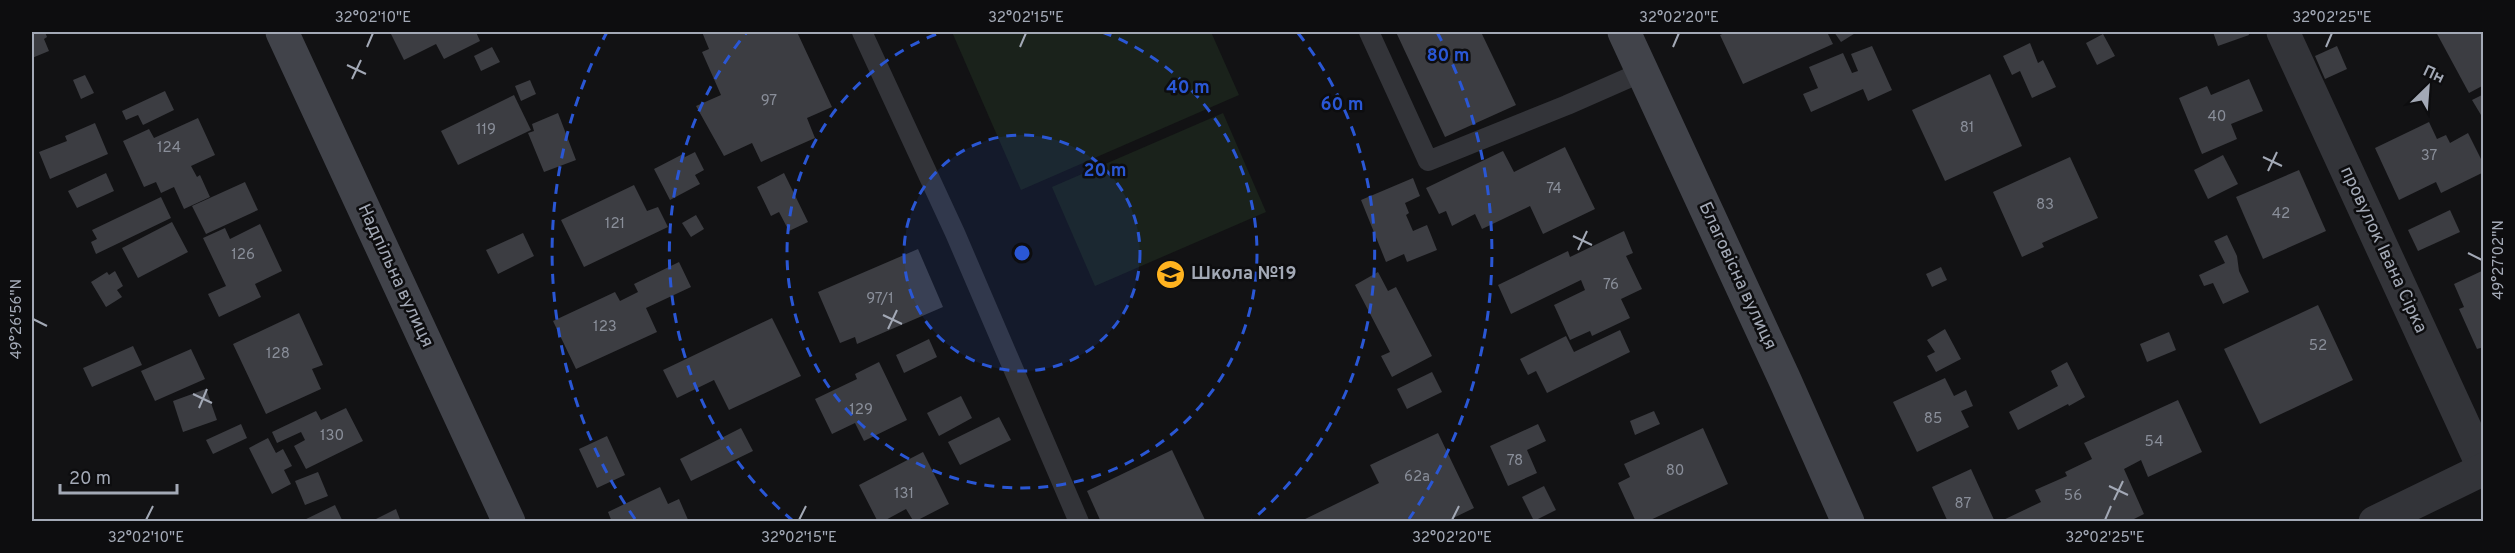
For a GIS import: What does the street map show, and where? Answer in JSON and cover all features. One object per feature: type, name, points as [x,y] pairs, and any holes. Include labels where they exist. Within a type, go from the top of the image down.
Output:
[{"type":"main road","name":"Надпільна вулиця","points":[[282,32],[509,522]]},
{"type":"main road","name":"Благовісна вулиця","points":[[1623,32],[1784,378],[1848,522]]},
{"type":"street","name":"провулок Івана Сірка","points":[[2283,32],[2484,469]]},
{"type":"street","points":[[2375,522],[2484,469]]},
{"type":"lane","points":[[862,32],[955,233],[1079,522]]},
{"type":"lane","points":[[1369,32],[1428,161],[1642,72]]},
{"type":"shaded area","points":[[952,32],[1211,32],[1239,95],[1021,190]]},
{"type":"shaded area","points":[[1223,113],[1266,212],[1095,286],[1052,187]]},
{"type":"building","points":[[32,32],[45,32],[47,37],[44,39],[49,51],[32,58]]},
{"type":"building","points":[[390,32],[476,32],[480,41],[444,59],[436,44],[404,60]]},
{"type":"building","points":[[702,32],[797,32],[832,107],[807,118],[815,138],[761,162],[752,143],[724,156],[696,106],[721,95],[702,52],[709,49]]},
{"type":"building","points":[[1396,32],[1481,32],[1516,105],[1445,137]]},
{"type":"building","points":[[1727,32],[1827,32],[1833,44],[1743,84],[1720,35]]},
{"type":"building","points":[[1834,32],[1857,32],[1841,42]]},
{"type":"building","points":[[2213,32],[2248,32],[2249,35],[2218,46]]},
{"type":"building","points":[[2436,32],[2484,32],[2484,85],[2469,93]]},
{"type":"building","points":[[2103,34],[2115,56],[2097,65],[2086,43]]},
{"type":"building","points":[[2030,43],[2038,63],[2043,60],[2056,87],[2032,98],[2020,71],[2012,75],[2003,56]]},
{"type":"building","points":[[1872,46],[1892,90],[1868,101],[1863,89],[1811,112],[1803,94],[1818,88],[1809,67],[1843,53],[1852,73],[1858,71],[1851,54]]},
{"type":"building","points":[[2337,46],[2347,69],[2325,79],[2315,56]]},
{"type":"building","points":[[492,47],[500,62],[481,71],[474,56]]},
{"type":"building","points":[[1990,74],[2022,146],[1945,181],[1912,110]]},
{"type":"building","points":[[85,75],[94,93],[81,99],[73,80]]},
{"type":"building","points":[[2249,79],[2263,111],[2231,124],[2237,139],[2202,154],[2179,98],[2207,86],[2211,95]]},
{"type":"building","points":[[530,80],[536,94],[521,101],[515,86]]},
{"type":"building","points":[[165,91],[174,110],[143,125],[138,115],[126,120],[122,111]]},
{"type":"building","points":[[2484,94],[2484,114],[2481,115],[2472,100]]},
{"type":"building","points":[[514,95],[531,130],[458,165],[441,131]]},
{"type":"building","points":[[558,113],[576,160],[544,172],[528,133],[534,131],[532,124]]},
{"type":"building","points":[[198,118],[215,155],[191,166],[197,177],[200,175],[210,197],[184,209],[174,187],[161,193],[156,182],[144,187],[123,141],[149,129],[154,138]]},
{"type":"building","points":[[2429,122],[2437,139],[2446,135],[2450,143],[2468,133],[2484,165],[2484,172],[2441,193],[2436,182],[2399,200],[2375,148]]},
{"type":"building","points":[[95,123],[108,154],[50,179],[39,152],[67,141],[65,136]]},
{"type":"building","points":[[1565,147],[1595,209],[1543,234],[1530,206],[1482,229],[1475,214],[1452,226],[1446,211],[1439,214],[1426,188],[1503,151],[1514,172]]},
{"type":"building","points":[[695,152],[704,170],[695,175],[700,184],[670,200],[654,169],[683,154],[685,157]]},
{"type":"building","points":[[2223,155],[2238,184],[2208,199],[2194,170]]},
{"type":"building","points":[[2070,157],[2098,218],[2042,243],[2044,247],[2022,257],[1993,192]]},
{"type":"building","points":[[2299,170],[2326,231],[2263,259],[2236,197]]},
{"type":"building","points":[[106,173],[114,191],[77,208],[68,191]]},
{"type":"building","points":[[784,173],[808,222],[789,231],[779,212],[771,216],[757,187]]},
{"type":"building","points":[[1413,178],[1420,196],[1405,203],[1409,213],[1406,215],[1413,231],[1427,225],[1437,250],[1407,262],[1404,254],[1386,262],[1361,200]]},
{"type":"building","points":[[245,182],[258,210],[206,234],[192,206]]},
{"type":"building","points":[[634,185],[647,211],[658,207],[668,227],[584,267],[561,220]]},
{"type":"building","points":[[161,197],[171,218],[96,254],[91,242],[97,239],[92,230]]},
{"type":"building","points":[[2450,210],[2460,232],[2418,251],[2408,230]]},
{"type":"building","points":[[696,215],[704,229],[691,237],[682,223]]},
{"type":"building","points":[[172,222],[188,252],[138,278],[122,248]]},
{"type":"building","points":[[260,224],[282,271],[255,284],[261,297],[219,317],[208,294],[226,286],[203,238],[225,228],[230,239]]},
{"type":"building","points":[[1624,231],[1633,253],[1626,256],[1642,289],[1621,299],[1630,318],[1592,336],[1590,331],[1570,340],[1554,305],[1585,290],[1581,280],[1511,314],[1498,285],[1568,251],[1570,257]]},
{"type":"building","points":[[523,233],[534,256],[498,274],[486,250]]},
{"type":"building","points":[[2227,235],[2249,292],[2223,304],[2213,283],[2204,286],[2199,275],[2225,263],[2214,241]]},
{"type":"building","points":[[918,249],[943,307],[857,344],[855,337],[840,343],[818,292]]},
{"type":"building","points":[[679,262],[691,287],[646,308],[657,332],[576,369],[553,321],[615,292],[620,301],[638,292],[634,284]]},
{"type":"building","points":[[1941,267],[1947,280],[1932,287],[1926,274]]},
{"type":"building","points":[[2484,270],[2484,347],[2477,349],[2459,309],[2464,307],[2454,284]]},
{"type":"building","points":[[115,271],[123,286],[117,290],[122,297],[106,307],[91,282],[107,272],[109,275]]},
{"type":"building","points":[[1378,272],[1388,291],[1396,287],[1432,356],[1392,377],[1381,356],[1390,352],[1355,285]]},
{"type":"building","points":[[2318,305],[2353,380],[2260,424],[2224,349]]},
{"type":"building","points":[[299,313],[323,365],[312,369],[321,389],[266,414],[233,344]]},
{"type":"building","points":[[772,318],[801,376],[729,410],[714,380],[677,398],[663,370]]},
{"type":"building","points":[[1945,329],[1961,359],[1936,372],[1927,356],[1935,352],[1927,340]]},
{"type":"building","points":[[1620,330],[1630,352],[1547,393],[1536,371],[1528,375],[1520,359],[1566,336],[1574,352]]},
{"type":"building","points":[[2169,332],[2176,350],[2147,362],[2140,344]]},
{"type":"building","points":[[929,339],[937,357],[904,373],[896,355]]},
{"type":"building","points":[[133,346],[142,365],[92,387],[83,368]]},
{"type":"building","points":[[191,349],[205,379],[155,401],[141,371]]},
{"type":"building","points":[[879,362],[907,420],[864,441],[855,423],[832,434],[815,399],[857,379],[855,374]]},
{"type":"building","points":[[2067,362],[2085,397],[2018,430],[2009,412],[2058,386],[2051,371]]},
{"type":"building","points":[[1432,372],[1442,392],[1407,409],[1397,389]]},
{"type":"building","points":[[1945,378],[1954,396],[1966,390],[1973,406],[1961,411],[1969,427],[1917,452],[1893,402]]},
{"type":"building","points":[[206,389],[217,420],[183,432],[173,401]]},
{"type":"building","points":[[961,396],[972,418],[939,436],[927,413]]},
{"type":"building","points":[[2178,400],[2202,452],[2148,477],[2141,460],[2124,469],[2144,514],[2128,522],[1999,522],[2041,502],[2035,490],[2067,476],[2065,472],[2092,459],[2084,443]]},
{"type":"building","points":[[346,408],[363,441],[306,469],[294,446],[305,440],[301,432],[277,443],[272,432],[316,411],[321,420]]},
{"type":"building","points":[[1654,411],[1660,424],[1635,435],[1630,421]]},
{"type":"building","points":[[999,417],[1011,440],[960,465],[948,442]]},
{"type":"building","points":[[241,424],[247,438],[213,454],[206,440]]},
{"type":"building","points":[[1538,424],[1546,441],[1527,450],[1537,473],[1508,486],[1490,446]]},
{"type":"building","points":[[741,428],[753,451],[691,481],[680,459]]},
{"type":"building","points":[[1703,428],[1728,484],[1646,522],[1636,522],[1618,483],[1630,477],[1624,464]]},
{"type":"building","points":[[1438,433],[1474,508],[1445,522],[1299,522],[1379,483],[1370,465]]},
{"type":"building","points":[[607,436],[625,475],[597,488],[579,449]]},
{"type":"building","points":[[268,438],[276,453],[283,449],[292,466],[284,470],[291,484],[272,494],[249,448]]},
{"type":"building","points":[[1172,450],[1206,522],[1101,522],[1087,491]]},
{"type":"building","points":[[923,452],[949,504],[914,522],[906,509],[878,522],[859,485]]},
{"type":"building","points":[[1971,469],[1995,522],[1948,522],[1932,487]]},
{"type":"building","points":[[318,472],[328,496],[305,505],[295,481]]},
{"type":"building","points":[[1544,486],[1556,510],[1534,521],[1522,497]]},
{"type":"building","points":[[660,487],[668,504],[679,499],[689,522],[612,522],[608,512]]},
{"type":"building","points":[[335,505],[343,522],[300,522]]},
{"type":"building","points":[[396,509],[401,522],[370,522]]},
{"type":"place","name":"Школа №19","points":[[1170,274]]}]
